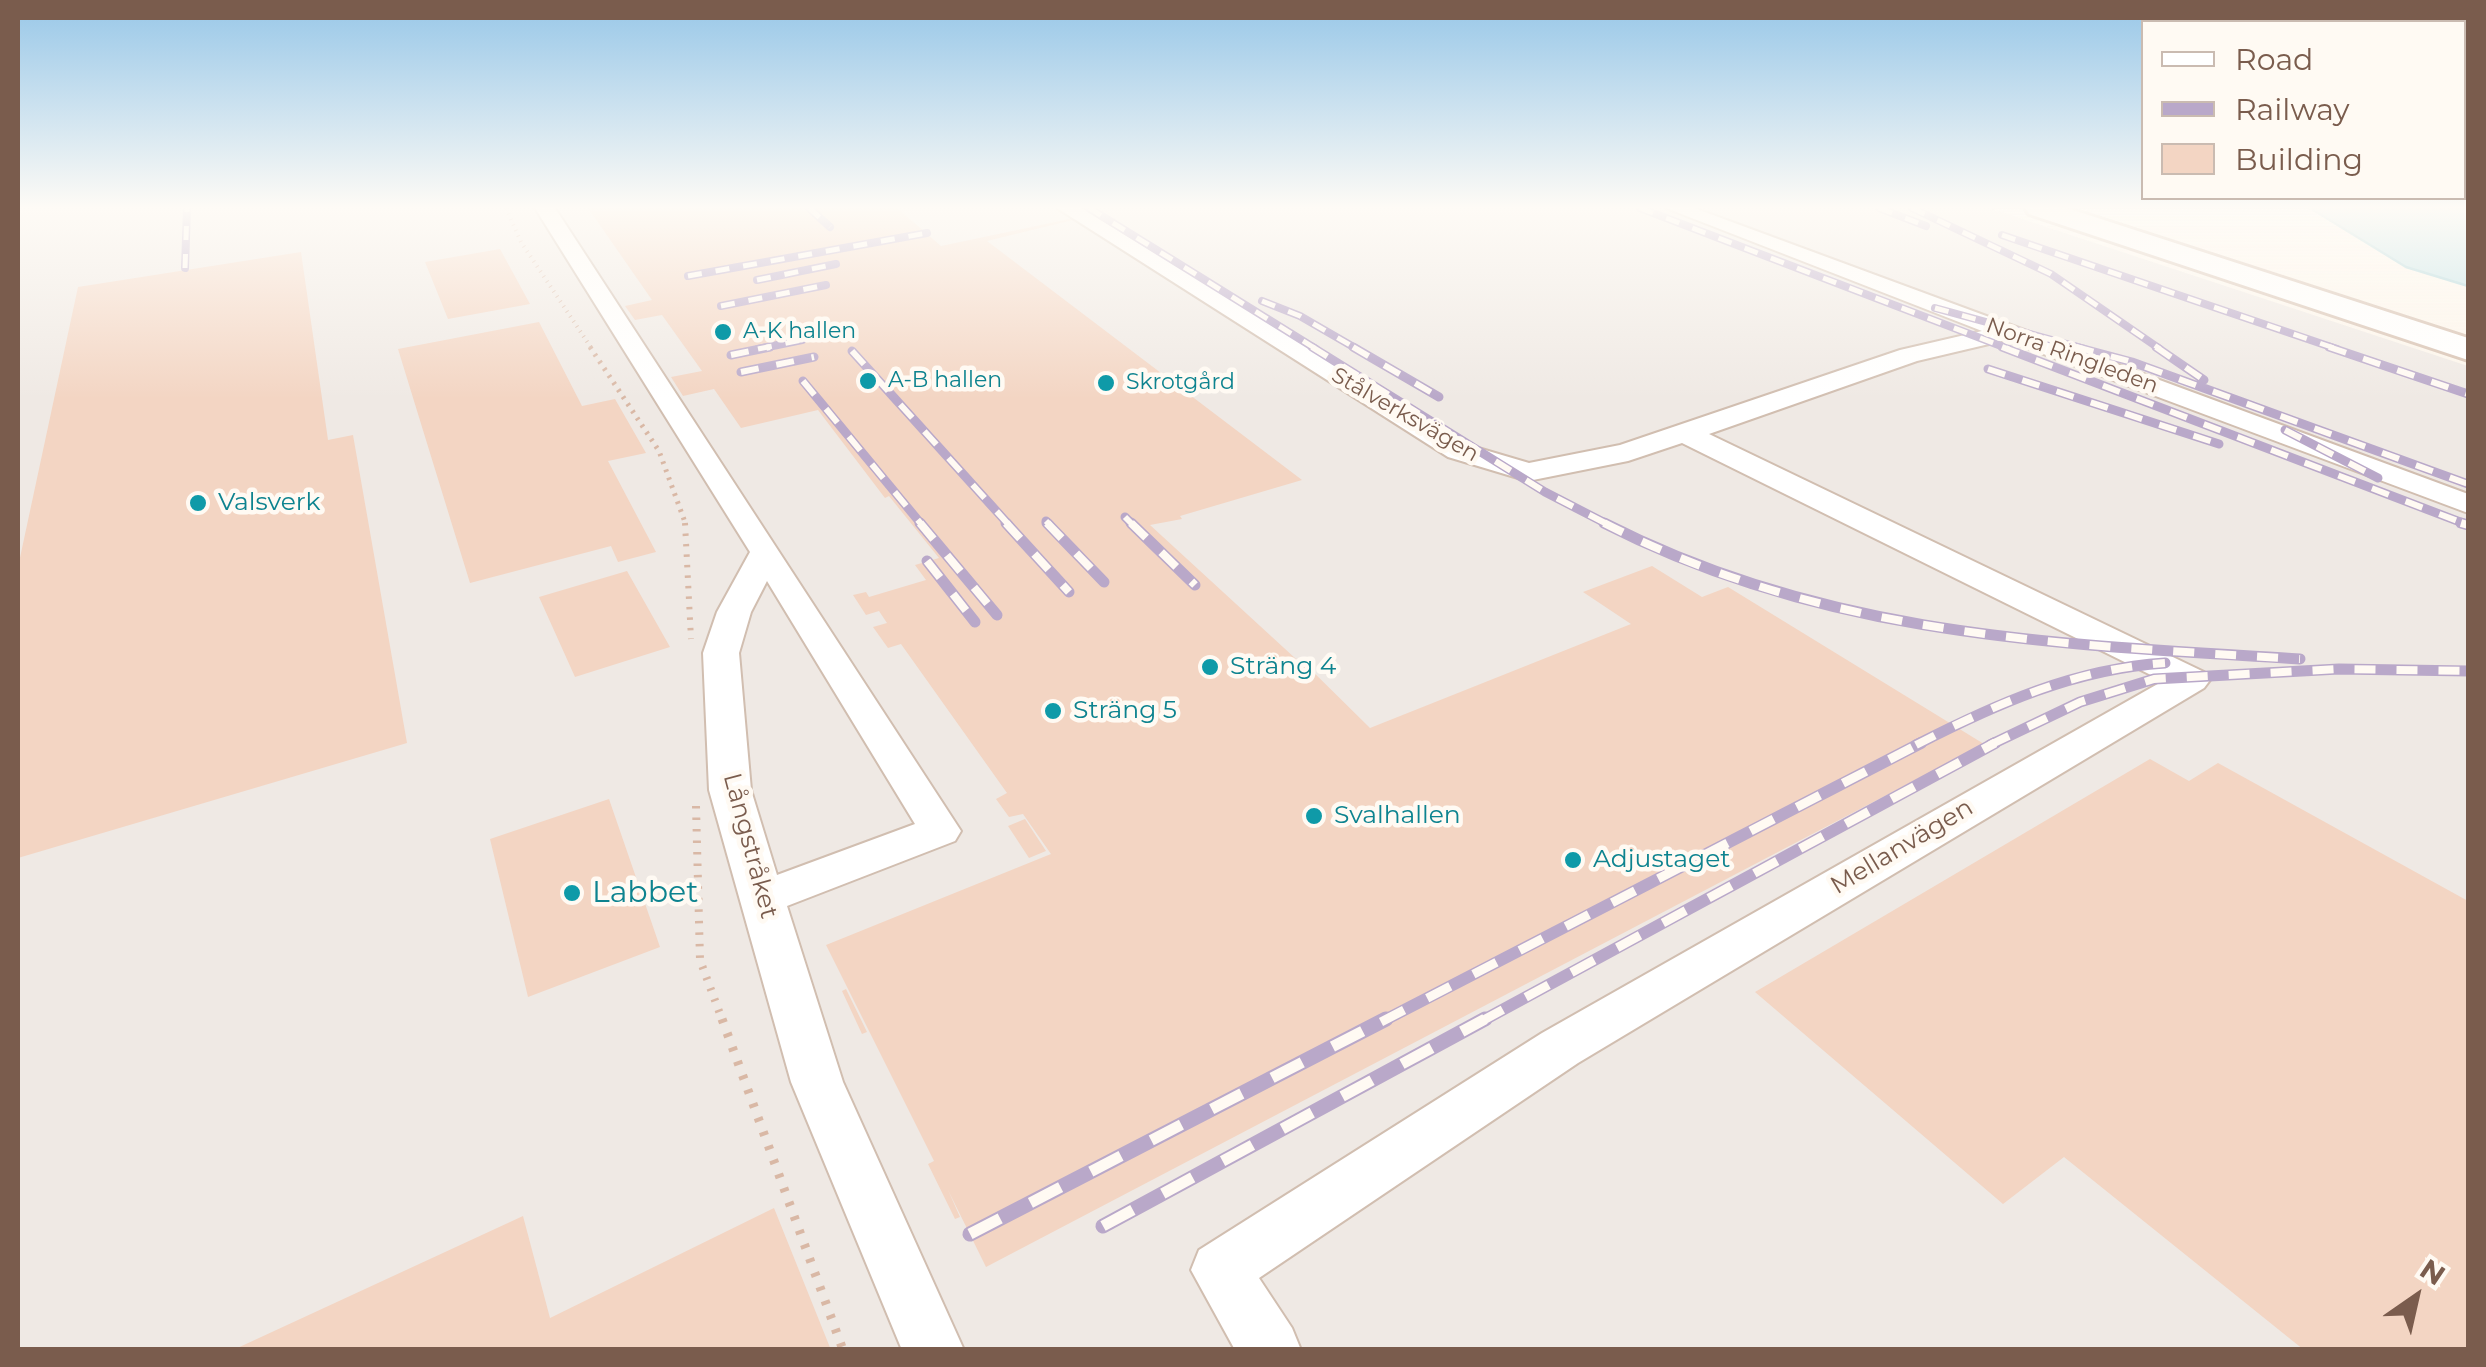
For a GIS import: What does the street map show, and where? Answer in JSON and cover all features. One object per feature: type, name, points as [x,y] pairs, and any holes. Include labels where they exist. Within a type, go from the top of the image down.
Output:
[{"type":"street","points":[[586,272],[940,831],[762,898]]},
{"type":"street","name":"Stålverksvägen","points":[[1169,272],[1458,451],[1494,465],[1528,472],[1628,452],[1909,355],[2008,332]]},
{"type":"street","name":"Norra Ringleden","points":[[1847,272],[2468,504]]},
{"type":"street","points":[[2233,272],[2468,349]]},
{"type":"street","name":"Mellanvägen","points":[[1270,1350],[1220,1270],[1560,1048],[2190,680],[1685,432]]},
{"type":"street","name":"Långstråket","points":[[766,552],[734,612],[720,654],[730,790],[817,1082],[933,1350]]},
{"type":"shaded area","points":[[18,272],[2182,272],[2468,366],[2468,1349],[18,1349]]},
{"type":"water","points":[[2422,272],[2468,272],[2468,286]]},
{"type":"building","name":"Valsverk","points":[[175,272],[304,272],[328,440],[353,435],[407,743],[18,858],[18,567],[78,287]]},
{"type":"building","points":[[429,272],[512,272],[530,304],[448,319]]},
{"type":"building","points":[[632,272],[1028,272],[1302,480],[1180,516],[1182,519],[1150,525],[1299,658],[1370,728],[1631,624],[1583,592],[1652,566],[1702,597],[1728,587],[1984,744],[986,1267],[948,1190],[960,1217],[955,1219],[928,1164],[934,1161],[826,945],[1051,854],[1023,814],[1009,817],[996,799],[1007,793],[901,644],[888,648],[873,627],[887,623],[879,611],[866,615],[853,595],[866,592],[869,597],[926,580],[915,565],[939,558],[889,496],[885,498],[818,410],[741,428],[714,389],[683,396],[671,377],[702,371],[662,315],[635,320],[625,306],[652,300]]},
{"type":"building","points":[[539,322],[582,406],[615,399],[646,453],[608,461],[656,552],[618,562],[611,546],[470,583],[398,349]]},
{"type":"building","points":[[627,571],[670,647],[575,677],[539,597]]},
{"type":"building","points":[[2150,759],[2189,781],[2218,763],[2468,901],[2468,1350],[2304,1350],[2064,1157],[2003,1204],[1755,992]]},
{"type":"building","name":"Labbet","points":[[609,799],[660,947],[528,997],[490,839]]},
{"type":"building","points":[[1025,819],[1046,851],[1029,858],[1008,826]]},
{"type":"building","points":[[846,989],[867,1032],[862,1034],[842,991]]},
{"type":"building","points":[[774,1208],[831,1350],[233,1350],[523,1216],[550,1318]]},
{"type":"railway","points":[[688,276],[711,272]]},
{"type":"railway","points":[[757,280],[798,272]]},
{"type":"railway","points":[[1192,272],[1316,349]]},
{"type":"railway","points":[[1807,272],[2009,349]]},
{"type":"railway","points":[[2046,272],[2160,349]]},
{"type":"railway","points":[[2110,272],[2337,349]]},
{"type":"railway","points":[[721,306],[826,285]]},
{"type":"railway","points":[[1262,301],[1300,316],[1357,349]]},
{"type":"railway","points":[[1935,308],[2085,349]]},
{"type":"railway","points":[[758,349],[802,340]]},
{"type":"railway","points":[[731,355],[770,347]]},
{"type":"railway","points":[[1312,347],[1545,492],[1609,525]]},
{"type":"railway","points":[[1353,347],[1439,397]]},
{"type":"railway","points":[[2002,347],[2468,525],[2461,523]]},
{"type":"railway","points":[[2076,347],[2132,362],[2468,484]]},
{"type":"railway","points":[[2156,347],[2204,380]]},
{"type":"railway","points":[[2329,347],[2468,394]]},
{"type":"railway","points":[[852,351],[1009,525]]},
{"type":"railway","points":[[741,372],[814,357]]},
{"type":"railway","points":[[1988,369],[2219,444]]},
{"type":"railway","points":[[803,381],[922,525]]},
{"type":"railway","points":[[2285,430],[2378,478]]},
{"type":"railway","points":[[1125,517],[1131,523]]},
{"type":"railway","points":[[1046,521],[1050,525]]},
{"type":"railway","points":[[920,523],[997,615]]},
{"type":"railway","points":[[1006,523],[1069,592]]},
{"type":"railway","points":[[1047,523],[1104,582]]},
{"type":"railway","points":[[1131,523],[1195,585]]},
{"type":"railway","points":[[1604,523],[1688,561],[1773,590],[1858,612],[2031,639],[2300,659]]},
{"type":"railway","points":[[927,561],[975,622]]},
{"type":"railway","points":[[1916,745],[2036,691],[2099,673],[2165,663]]},
{"type":"railway","points":[[1990,745],[2080,702],[2154,679],[2339,669],[2468,671]]},
{"type":"railway","points":[[1381,1022],[1921,743]]},
{"type":"railway","points":[[1480,1022],[1995,743]]},
{"type":"railway","points":[[970,1234],[1386,1019]]},
{"type":"railway","points":[[1103,1226],[1485,1019]]},
{"type":"place","name":"A-K hallen","points":[[723,332]]},
{"type":"place","name":"A-B hallen","points":[[868,381]]},
{"type":"place","name":"Skrotgård","points":[[1106,383]]},
{"type":"place","name":"Valsverk","points":[[198,503]]},
{"type":"place","name":"Sträng 4","points":[[1210,667]]},
{"type":"place","name":"Sträng 5","points":[[1053,711]]},
{"type":"place","name":"Svalhallen","points":[[1314,816]]},
{"type":"place","name":"Adjustaget","points":[[1573,860]]},
{"type":"place","name":"Labbet","points":[[572,893]]}]
